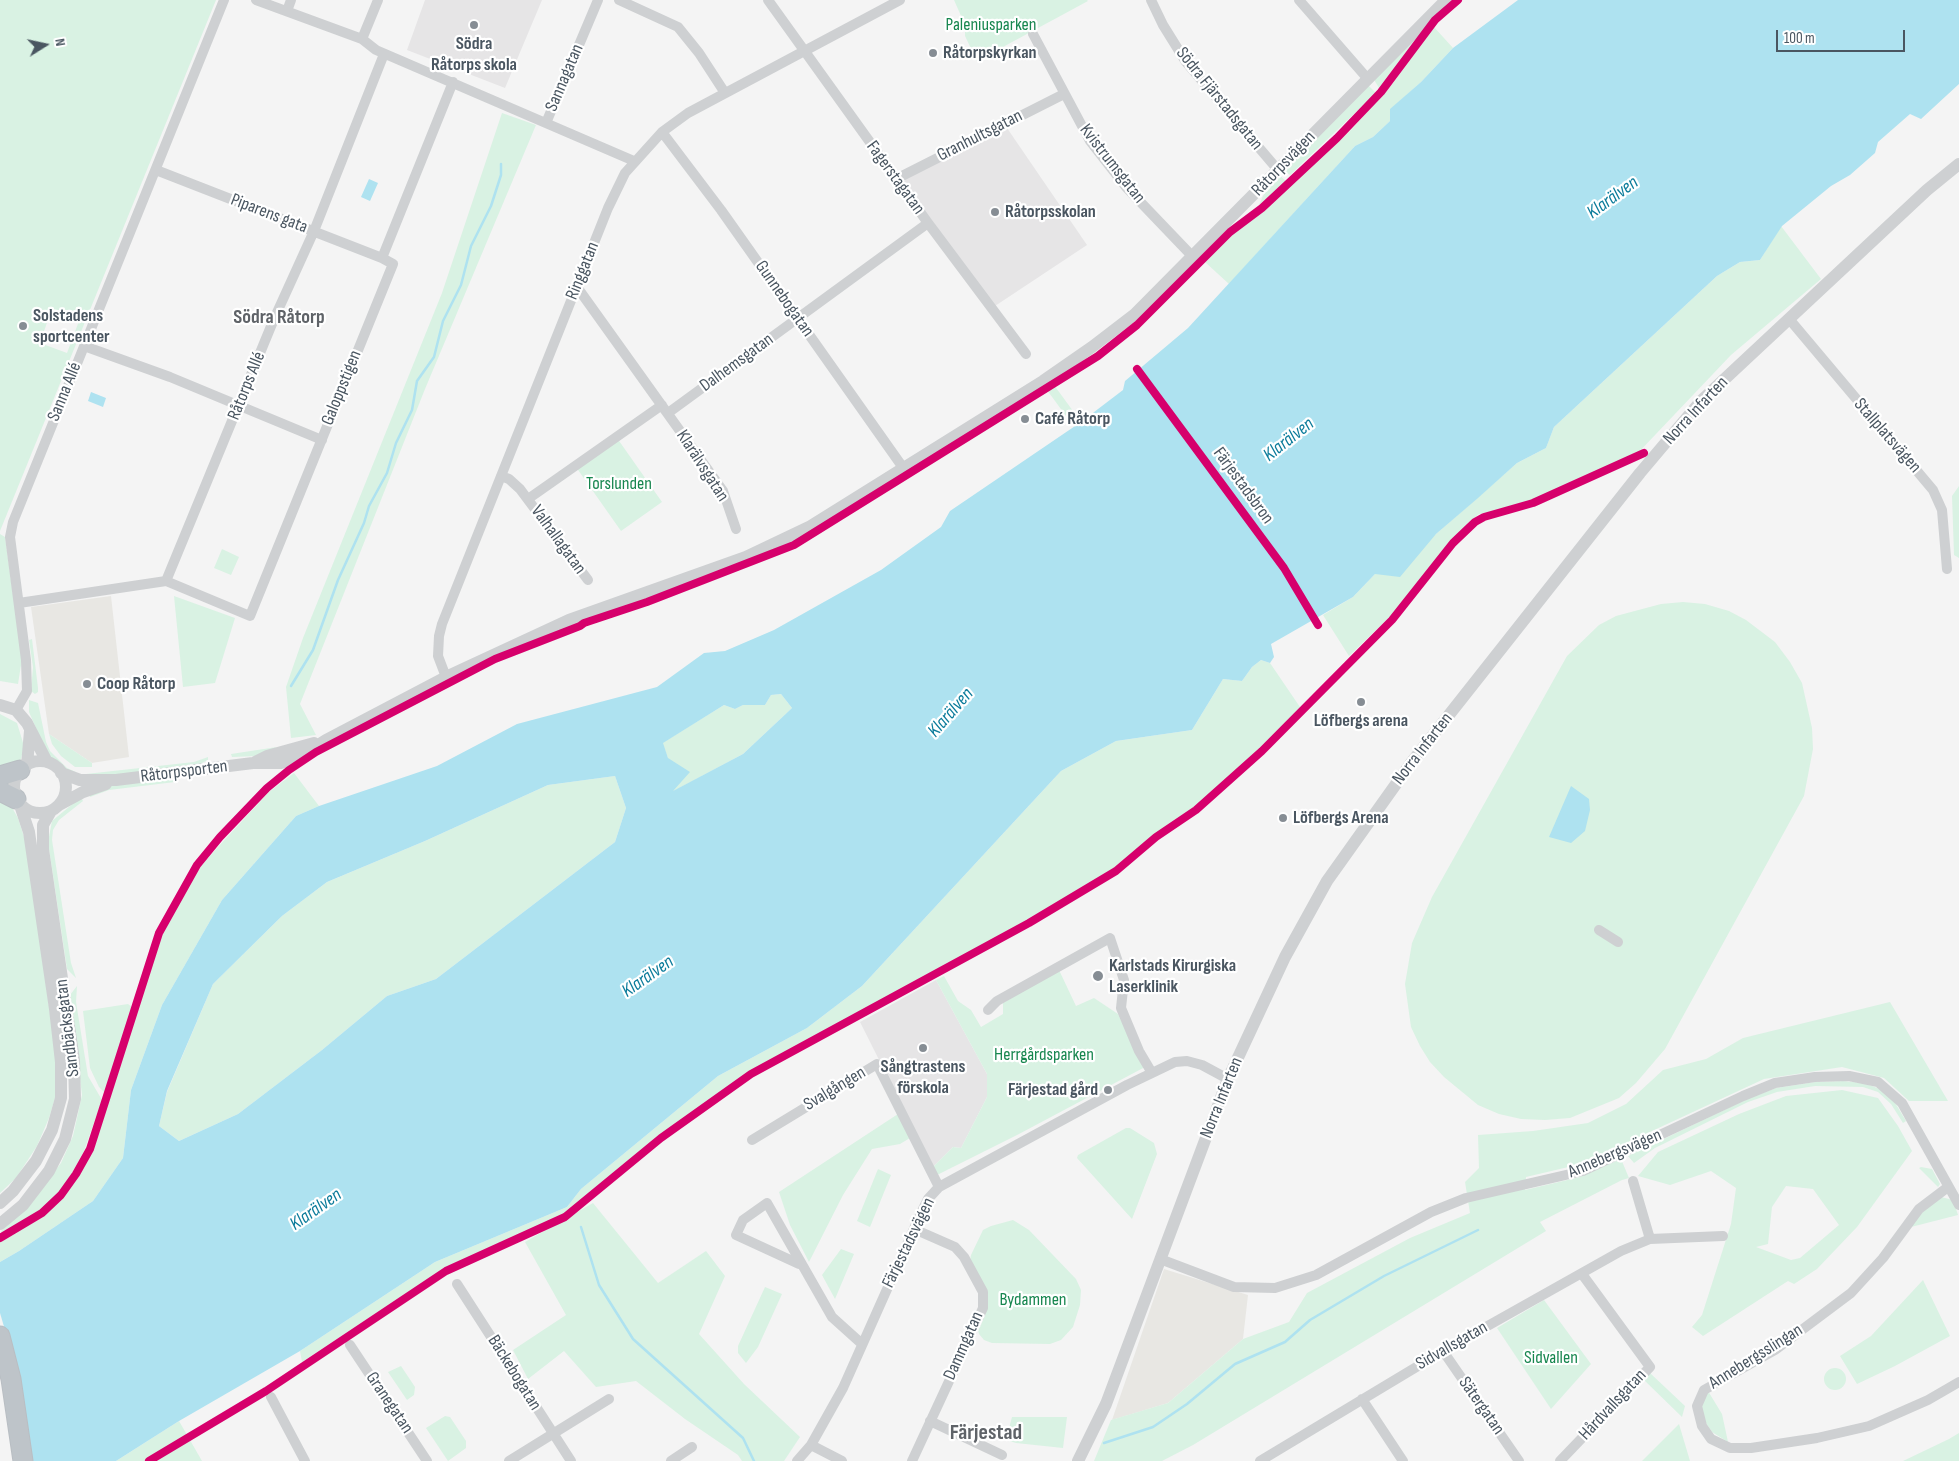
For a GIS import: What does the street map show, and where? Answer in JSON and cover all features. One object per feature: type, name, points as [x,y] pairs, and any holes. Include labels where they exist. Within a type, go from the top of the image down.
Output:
[{"type":"highway","points":[[0,776],[24,767]]},
{"type":"highway","points":[[0,1336],[11,1379],[23,1461]]},
{"type":"highway","points":[[0,1384],[12,1461]]},
{"type":"street","name":"Sanna Allé","points":[[16,710],[27,691],[26,660],[10,537],[13,522],[224,0]]},
{"type":"street","points":[[256,0],[362,39],[384,54],[546,123]]},
{"type":"street","points":[[287,11],[291,0]]},
{"type":"street","points":[[362,39],[378,0]]},
{"type":"street","name":"Sannagatan","points":[[598,0],[546,123],[634,161]]},
{"type":"street","points":[[619,0],[678,27],[699,53],[725,93]]},
{"type":"street","name":"Fagerstagatan","points":[[768,0],[928,224],[1026,354]]},
{"type":"street","name":"Ringgatan","points":[[446,677],[438,656],[441,630],[608,208],[625,173],[662,132],[688,113],[900,0]]},
{"type":"street","name":"Södra Fjärstadsgatan","points":[[1151,0],[1162,25],[1186,62],[1278,170]]},
{"type":"street","points":[[1299,0],[1367,78]]},
{"type":"street","name":"Råtorpsvägen","points":[[326,740],[446,677],[569,620],[684,580],[779,542],[848,505],[989,416],[1100,342],[1135,314],[1446,0]]},
{"type":"street","name":"Kvistrumsgatan","points":[[1033,34],[1064,94],[1096,149],[1126,187],[1193,257]]},
{"type":"street","name":"Råtorps Allé","points":[[166,581],[274,319],[314,232],[384,54]]},
{"type":"street","points":[[382,258],[453,82]]},
{"type":"street","name":"Granhultsgatan","points":[[896,179],[1064,94]]},
{"type":"street","name":"Gunnebogatan","points":[[662,132],[798,318],[904,469]]},
{"type":"street","name":"Norra Infarten","points":[[1078,1461],[1106,1404],[1228,1079],[1285,958],[1327,881],[1393,786],[1640,474],[1700,402],[1790,320],[1927,190],[1959,164]]},
{"type":"street","name":"Piparens gata","points":[[156,170],[382,258]]},
{"type":"street","name":"Dalhemsgatan","points":[[665,409],[798,318],[928,224]]},
{"type":"street","name":"Galoppstigen","points":[[166,581],[250,616],[393,264],[382,258]]},
{"type":"street","name":"Klarälvsgatan","points":[[577,287],[723,491],[736,529]]},
{"type":"street","name":"Stallplatsvägen","points":[[1790,320],[1933,490],[1942,510],[1947,569]]},
{"type":"street","points":[[84,346],[239,405],[322,440]]},
{"type":"street","name":"Valhallagatan","points":[[528,499],[595,451],[665,409]]},
{"type":"street","name":"Valhallagatan","points":[[501,476],[515,483],[588,580]]},
{"type":"street","points":[[19,603],[166,581]]},
{"type":"street","points":[[0,705],[16,710],[27,722],[30,732],[47,762],[61,773],[66,790],[55,808],[35,813],[12,798],[14,784],[24,767],[30,732]]},
{"type":"street","name":"Råtorpsporten","points":[[61,773],[80,780],[116,780],[253,764],[281,763],[296,759],[326,740]]},
{"type":"street","points":[[24,767],[33,762],[47,762]]},
{"type":"street","name":"Råtorpsporten","points":[[55,808],[83,792],[116,780]]},
{"type":"street","name":"Sandbäcksgatan","points":[[0,1203],[13,1191],[36,1161],[52,1130],[61,1098],[61,1062],[55,1009],[29,832],[12,798]]},
{"type":"street","name":"Sandbäcksgatan","points":[[0,1224],[23,1205],[49,1171],[64,1139],[75,1099],[74,1060],[43,849],[43,826],[55,808]]},
{"type":"street","points":[[1598,930],[1618,942]]},
{"type":"street","points":[[988,1010],[997,1001],[1110,938],[1124,980],[1122,1008],[1139,1051],[1152,1073]]},
{"type":"street","name":"Färjestadsvägen","points":[[797,1461],[811,1445],[843,1388],[928,1199],[939,1187],[1175,1062],[1187,1061],[1202,1065],[1228,1079]]},
{"type":"street","name":"Svalgången","points":[[752,1140],[877,1064],[939,1187]]},
{"type":"street","name":"Annebergsvägen","points":[[1160,1259],[1234,1287],[1274,1288],[1316,1275],[1431,1212],[1466,1198],[1583,1171],[1743,1096],[1775,1083],[1815,1077],[1849,1076],[1878,1082],[1902,1103],[1959,1205]]},
{"type":"street","points":[[1632,1181],[1650,1239]]},
{"type":"street","name":"Annebergsslingan","points":[[1948,1187],[1918,1208],[1883,1258],[1851,1293],[1775,1350],[1704,1390],[1697,1406],[1702,1426],[1711,1440],[1730,1448],[1751,1448],[1817,1438],[1869,1426],[1928,1400],[1959,1382]]},
{"type":"street","points":[[799,1264],[736,1235],[743,1220],[767,1204],[799,1264],[832,1317],[862,1344]]},
{"type":"street","name":"Dammgatan","points":[[912,1461],[983,1308],[983,1292],[964,1257],[955,1247],[914,1229]]},
{"type":"street","name":"Sidvallsgatan","points":[[1260,1461],[1442,1351],[1621,1252],[1650,1239],[1723,1236]]},
{"type":"street","name":"Hårdvallsgatan","points":[[1560,1461],[1650,1367],[1582,1274]]},
{"type":"street","name":"Bäckebogatan","points":[[457,1284],[571,1461]]},
{"type":"street","name":"Granegatan","points":[[350,1345],[427,1461]]},
{"type":"street","name":"Sätergatan","points":[[1442,1351],[1519,1461]]},
{"type":"street","points":[[271,1397],[306,1461]]},
{"type":"street","points":[[509,1461],[609,1399]]},
{"type":"street","points":[[1362,1399],[1403,1461]]},
{"type":"street","points":[[930,1421],[1002,1455]]},
{"type":"street","points":[[811,1445],[842,1461]]},
{"type":"street","points":[[672,1461],[692,1447]]},
{"type":"shaded area","name":"Södra Råtorps skola","points":[[425,0],[542,0],[505,88],[407,50]]},
{"type":"shaded area","name":"Råtorpsskolan","points":[[1007,128],[1087,245],[995,306],[902,180]]},
{"type":"shaded area","points":[[111,596],[129,757],[92,763],[49,734],[31,607]]},
{"type":"shaded area","name":"Sångtrastens förskola","points":[[936,980],[987,1074],[987,1097],[961,1148],[953,1147],[933,1167],[860,1022]]},
{"type":"shaded area","points":[[1164,1269],[1248,1295],[1243,1339],[1168,1403],[1112,1420]]},
{"type":"green space","points":[[0,0],[216,0],[0,531]],"holes":[[[52,308],[79,321],[67,353],[40,343]]]},
{"type":"green space","name":"Paleniusparken","points":[[954,0],[1088,1],[977,61],[965,36],[965,25]]},
{"type":"green space","points":[[1434,27],[1453,48],[1421,82],[1391,109],[1390,121],[1373,137],[1355,146],[1229,284],[1205,262],[1237,230],[1263,211],[1351,130],[1393,83]]},
{"type":"green space","points":[[1423,29],[1379,88],[1373,78]]},
{"type":"green space","points":[[1367,84],[1376,93],[1290,175],[1283,170]]},
{"type":"green space","points":[[502,113],[536,125],[425,389],[300,704],[316,735],[291,738],[286,687],[303,638],[442,293]]},
{"type":"green space","points":[[1279,175],[1286,181],[1259,205],[1267,187]]},
{"type":"green space","points":[[1781,226],[1821,279],[1731,355],[1637,454],[1517,507],[1479,514],[1468,523],[1404,603],[1349,656],[1323,615],[1353,597],[1375,574],[1436,534],[1517,463],[1546,448],[1554,427],[1717,276],[1740,262],[1760,260]]},
{"type":"green space","points":[[1054,385],[1081,422],[1074,427],[1047,390]]},
{"type":"green space","name":"Torslunden","points":[[617,438],[662,502],[621,531],[576,467]]},
{"type":"green space","points":[[1959,486],[1959,558],[1954,555],[1952,496]]},
{"type":"green space","points":[[0,534],[5,537],[22,659],[18,684],[0,681]]},
{"type":"green space","points":[[222,549],[239,557],[231,575],[214,568]]},
{"type":"green space","points":[[174,596],[235,618],[215,683],[183,687]]},
{"type":"green space","points":[[1683,602],[1705,604],[1729,611],[1746,620],[1775,642],[1790,662],[1802,683],[1812,728],[1813,749],[1804,796],[1665,1049],[1636,1083],[1619,1098],[1570,1118],[1521,1119],[1499,1114],[1478,1105],[1444,1077],[1430,1062],[1420,1046],[1411,1027],[1405,984],[1412,943],[1432,897],[1567,656],[1599,625],[1616,616],[1661,604]]},
{"type":"green space","points":[[32,639],[38,688],[38,692],[35,694],[31,691],[33,667],[29,640]]},
{"type":"green space","points":[[1261,660],[1270,663],[1302,710],[1250,761],[1200,805],[1155,836],[1132,858],[1028,921],[750,1073],[683,1118],[567,1214],[443,1269],[302,1362],[300,1351],[435,1262],[567,1207],[581,1189],[718,1076],[807,1028],[862,986],[1061,771],[1116,741],[1192,730],[1223,679],[1242,681],[1252,667]]},
{"type":"green space","points":[[781,694],[792,708],[743,754],[672,792],[668,758],[662,743],[724,705],[735,709],[743,705],[765,705],[771,695]]},
{"type":"green space","points":[[29,700],[38,703],[46,742],[50,751],[67,768],[76,772],[65,771],[49,758],[29,712]]},
{"type":"green space","points":[[0,714],[17,723],[24,746],[21,759],[10,768],[0,771]]},
{"type":"green space","points":[[49,734],[92,763],[92,767],[75,767],[61,756],[52,744]]},
{"type":"green space","points":[[277,747],[258,756],[232,757],[231,754]]},
{"type":"green space","points":[[208,757],[208,760],[198,765],[86,778],[86,774],[194,762]]},
{"type":"green space","points":[[294,773],[319,806],[296,816],[222,900],[162,1005],[131,1090],[123,1158],[93,1201],[0,1262],[0,1241],[43,1217],[62,1198],[87,1157],[162,932],[179,901],[201,866],[218,847],[269,792]]},
{"type":"green space","points":[[615,776],[626,808],[615,842],[436,979],[387,996],[322,1050],[238,1114],[179,1141],[159,1126],[167,1092],[213,984],[282,916],[327,882],[425,841],[548,785]]},
{"type":"green space","points":[[171,779],[175,782],[109,790],[90,797],[89,794],[110,786]]},
{"type":"green space","points":[[81,797],[83,801],[59,820],[53,830],[52,840],[71,963],[76,978],[67,969],[48,842],[52,821]]},
{"type":"green space","points":[[0,799],[10,804],[18,818],[26,843],[57,1063],[55,1098],[37,1146],[16,1178],[0,1193]]},
{"type":"green space","name":"Herrgårdsparken","points":[[1059,970],[1076,1006],[1094,998],[1118,1014],[1145,1067],[937,1175],[933,1167],[953,1147],[961,1148],[987,1097],[987,1074],[936,980],[944,976],[958,1001],[971,1010],[981,1027],[1003,1014],[1003,1003]]},
{"type":"green space","points":[[77,986],[76,1002],[88,1076],[102,1100],[84,1151],[66,1184],[41,1211],[3,1234],[1,1231],[23,1211],[61,1163],[73,1136],[82,1095],[70,995]]},
{"type":"green space","points":[[1890,1002],[1948,1101],[1909,1101],[1884,1078],[1842,1067],[1764,1079],[1581,1164],[1526,1177],[1525,1190],[1580,1177],[1621,1159],[1629,1178],[1540,1222],[1546,1231],[1193,1445],[1162,1461],[1094,1461],[1111,1420],[1168,1403],[1243,1339],[1289,1322],[1307,1293],[1410,1238],[1470,1213],[1465,1182],[1479,1168],[1478,1135],[1533,1131],[1588,1123],[1626,1104],[1663,1070],[1706,1059],[1743,1038]]},
{"type":"green space","points":[[128,1004],[132,1007],[105,1093],[99,1087],[90,1068],[83,1011]]},
{"type":"green space","points":[[1843,1081],[1864,1083],[1880,1089],[1894,1101],[1906,1121],[1903,1123],[1891,1104],[1878,1092],[1863,1087],[1815,1086],[1777,1092],[1748,1102],[1655,1148],[1634,1163],[1628,1156],[1747,1099],[1776,1088],[1815,1082]]},
{"type":"green space","points":[[1842,1090],[1878,1098],[1898,1126],[1912,1151],[1857,1227],[1817,1269],[1794,1284],[1788,1281],[1703,1336],[1692,1327],[1702,1315],[1731,1224],[1736,1188],[1711,1171],[1670,1185],[1638,1176],[1658,1152],[1739,1114],[1786,1096]],"holes":[[[1786,1186],[1813,1189],[1839,1225],[1800,1258],[1791,1260],[1756,1247],[1768,1244],[1772,1207]]]},
{"type":"green space","points":[[898,1114],[910,1138],[900,1144],[872,1149],[843,1195],[809,1262],[790,1225],[779,1192]]},
{"type":"green space","points":[[1126,1128],[1130,1128],[1154,1143],[1157,1154],[1132,1219],[1077,1158],[1078,1155]]},
{"type":"green space","points":[[1919,1168],[1932,1169],[1940,1184],[1938,1187]]},
{"type":"green space","points":[[878,1169],[891,1175],[870,1227],[857,1221]]},
{"type":"green space","points":[[1941,1197],[1953,1200],[1958,1215],[1911,1227],[1922,1210]]},
{"type":"green space","points":[[593,1203],[658,1283],[706,1251],[725,1276],[699,1334],[744,1384],[800,1437],[784,1461],[742,1461],[738,1455],[685,1419],[636,1381],[596,1387],[564,1351],[528,1379],[513,1350],[566,1315],[525,1242]]},
{"type":"green space","name":"Bydammen","points":[[1013,1220],[1029,1230],[1076,1279],[1081,1290],[1080,1305],[1073,1327],[1061,1340],[1050,1344],[992,1343],[984,1340],[979,1334],[978,1330],[986,1313],[988,1292],[970,1260],[971,1255],[983,1230]]},
{"type":"green space","points":[[841,1249],[854,1254],[835,1299],[822,1275]]},
{"type":"green space","points":[[1923,1280],[1950,1336],[1857,1384],[1840,1356],[1871,1336]]},
{"type":"green space","points":[[765,1287],[782,1294],[758,1347],[746,1363],[738,1353],[738,1346]]},
{"type":"green space","name":"Sidvallen","points":[[1544,1300],[1591,1364],[1551,1409],[1497,1328]]},
{"type":"green space","points":[[401,1366],[415,1387],[414,1395],[407,1400],[388,1372]]},
{"type":"green space","points":[[1835,1368],[1843,1371],[1846,1379],[1843,1387],[1835,1390],[1827,1387],[1824,1379],[1827,1371]]},
{"type":"green space","points":[[1650,1373],[1685,1406],[1682,1417],[1644,1380]]},
{"type":"green space","points":[[1708,1391],[1722,1414],[1728,1442],[1712,1432],[1704,1420],[1701,1408]]},
{"type":"green space","points":[[445,1416],[450,1417],[466,1441],[466,1448],[448,1461],[426,1428]]},
{"type":"green space","points":[[1012,1417],[1067,1417],[1063,1448],[1016,1443],[1006,1440]]},
{"type":"green space","points":[[179,1421],[202,1461],[116,1461]]},
{"type":"green space","points":[[1679,1424],[1690,1461],[1642,1461]]},
{"type":"green space","points":[[1959,1433],[1959,1461],[1903,1461],[1949,1439]]},
{"type":"water","name":"Klarälven","points":[[1518,0],[1959,0],[1959,84],[1921,119],[1910,114],[1878,142],[1875,153],[1850,175],[1831,186],[1782,226],[1760,260],[1740,262],[1717,276],[1554,427],[1546,448],[1517,463],[1436,534],[1400,577],[1375,574],[1353,597],[1271,644],[1274,657],[1270,663],[1261,660],[1252,667],[1242,681],[1223,679],[1192,730],[1116,741],[1061,771],[862,986],[807,1028],[718,1076],[581,1189],[567,1207],[435,1262],[300,1351],[179,1421],[116,1461],[0,1461],[0,1262],[93,1201],[123,1158],[131,1090],[162,1005],[222,900],[296,816],[319,806],[437,766],[517,724],[657,687],[704,653],[725,651],[774,630],[881,570],[941,527],[950,511],[1081,422],[1123,390],[1125,381],[1188,328],[1355,146],[1373,137],[1390,121],[1390,109],[1421,82],[1453,48]],"holes":[[[781,694],[792,708],[743,754],[673,791],[690,772],[668,758],[663,743],[724,705],[735,709],[743,705],[765,705],[771,695]],[[615,776],[626,808],[615,842],[436,979],[387,996],[322,1050],[238,1114],[179,1141],[159,1126],[167,1091],[213,984],[282,916],[327,882],[425,841],[548,785]]]},
{"type":"water","points":[[369,179],[378,183],[370,201],[361,197]]},
{"type":"water","points":[[91,392],[106,398],[103,407],[88,401]]},
{"type":"water","points":[[1571,786],[1589,799],[1590,810],[1585,831],[1571,843],[1549,837]]},
{"type":"pier","points":[[0,1313],[5,1330],[31,1461],[0,1461]]},
{"type":"waterway","points":[[291,686],[313,650],[338,580],[364,523],[369,506],[387,473],[396,443],[412,410],[417,381],[434,357],[443,321],[461,285],[471,246],[491,206],[501,175],[501,164]]},
{"type":"waterway","points":[[581,1227],[599,1285],[633,1339],[743,1438],[754,1461]]},
{"type":"waterway","points":[[1104,1443],[1153,1427],[1187,1404],[1235,1364],[1285,1342],[1310,1320],[1384,1276],[1478,1230]]},
{"type":"cycle path","points":[[0,1238],[42,1213],[61,1195],[76,1174],[90,1149],[159,933],[197,865],[220,837],[267,788],[316,752],[495,659],[584,623],[647,602],[794,545],[1098,356],[1137,325],[1230,232],[1262,208],[1337,138],[1381,92],[1435,20],[1458,0]]},
{"type":"cycle path","name":"Färjestadsbron","points":[[1137,369],[1284,568],[1318,625]]},
{"type":"cycle path","points":[[149,1461],[266,1391],[446,1271],[565,1217],[661,1138],[751,1074],[1029,923],[1116,871],[1156,837],[1196,810],[1262,751],[1392,620],[1453,543],[1475,522],[1484,517],[1533,503],[1644,453]]},
{"type":"place","name":"Södra Råtorps skola","points":[[474,25]]},
{"type":"place","name":"Råtorpskyrkan","points":[[933,53]]},
{"type":"place","name":"Råtorpsskolan","points":[[995,212]]},
{"type":"place","name":"Solstadens sportcenter","points":[[23,326]]},
{"type":"place","name":"Café Råtorp","points":[[1025,419]]},
{"type":"place","name":"Coop Råtorp","points":[[87,684]]},
{"type":"place","name":"Löfbergs arena","points":[[1361,702]]},
{"type":"place","name":"Löfbergs Arena","points":[[1283,818]]},
{"type":"place","name":"Karlstads Kirurgiska Laserklinik","points":[[1098,976]]},
{"type":"place","name":"Sångtrastens förskola","points":[[923,1048]]},
{"type":"place","name":"Färjestad gård","points":[[1108,1090]]},
{"type":"district","name":"Södra Råtorp","points":[[279,318]]},
{"type":"district","name":"Färjestad","points":[[986,1433]]}]
